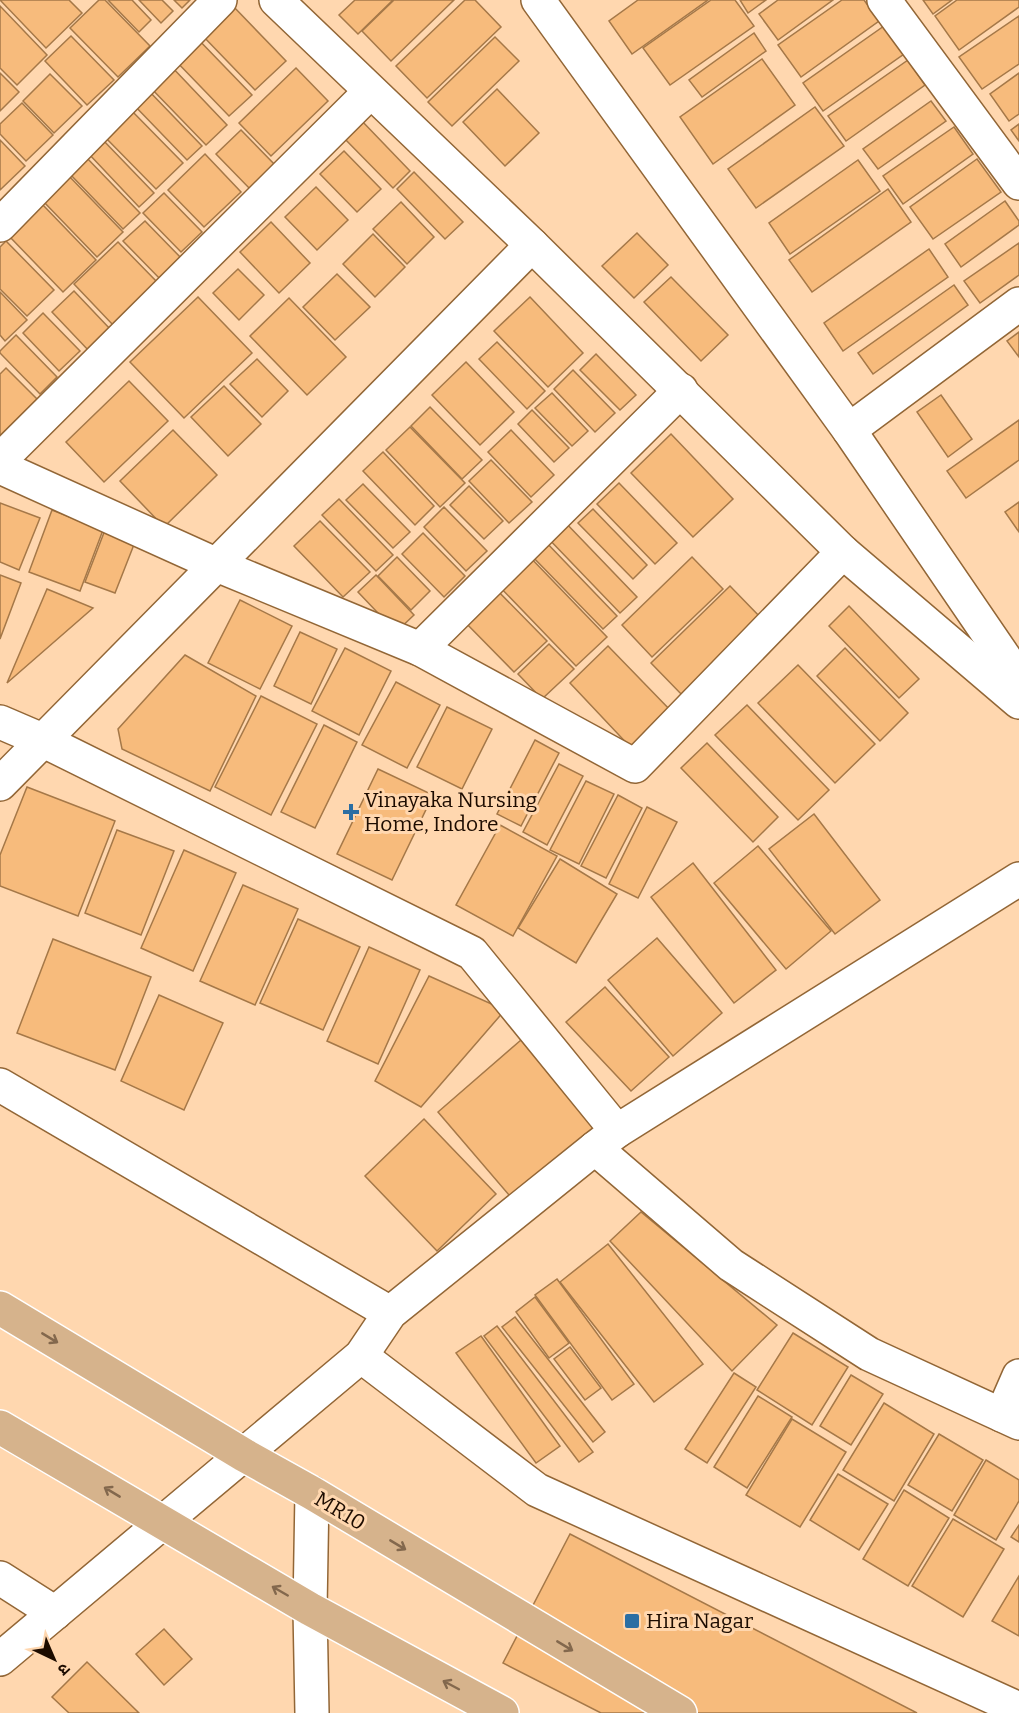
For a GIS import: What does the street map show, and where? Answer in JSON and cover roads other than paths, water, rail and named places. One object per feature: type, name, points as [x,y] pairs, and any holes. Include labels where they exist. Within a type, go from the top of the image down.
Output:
[{"type":"main road","name":"MR10","points":[[0,1308],[680,1713]]},
{"type":"main road","points":[[0,1427],[310,1609],[502,1713]]},
{"type":"street","points":[[0,225],[220,0]]},
{"type":"street","points":[[276,0],[681,390],[843,552],[1019,702]]},
{"type":"street","points":[[538,0],[849,430],[1019,679]]},
{"type":"street","points":[[884,0],[1019,183]]},
{"type":"street","points":[[0,460],[370,92]]},
{"type":"street","points":[[0,784],[532,245]]},
{"type":"street","points":[[849,430],[1019,304]]},
{"type":"street","points":[[420,649],[681,390]]},
{"type":"street","points":[[0,466],[217,565],[420,649],[635,766],[843,552]]},
{"type":"street","points":[[0,722],[42,740],[472,953],[606,1139],[732,1265],[869,1354],[1010,1419],[1019,1376]]},
{"type":"street","points":[[0,1659],[361,1356],[390,1312],[606,1139],[1019,879]]},
{"type":"street","points":[[0,1085],[390,1312]]},
{"type":"street","points":[[361,1356],[537,1490],[1019,1709]]},
{"type":"street","points":[[312,1494],[310,1609],[312,1713]]},
{"type":"street","points":[[0,1578],[55,1613]]},
{"type":"place","name":"Vinayaka Nursing Home, Indore","points":[[351,812]]},
{"type":"place","name":"Hira Nagar","points":[[632,1621]]}]
